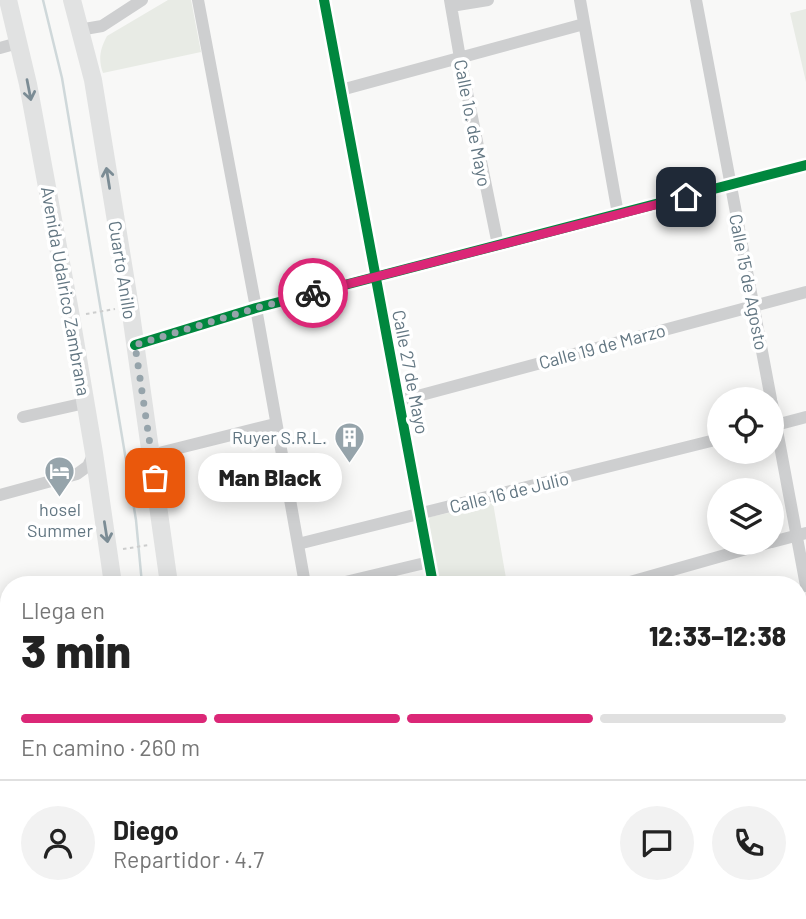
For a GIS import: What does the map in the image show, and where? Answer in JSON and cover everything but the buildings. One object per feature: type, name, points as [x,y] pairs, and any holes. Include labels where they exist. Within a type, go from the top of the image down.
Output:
[{"type":"highway","name":"Avenida Udalrico Zambrana","points":[[8,0],[31,98],[94,453],[112,576]]},
{"type":"highway","name":"Cuarto Anillo","points":[[72,0],[93,80],[168,576]]},
{"type":"street","points":[[79,30],[102,26],[142,0]]},
{"type":"street","points":[[198,0],[304,576]]},
{"type":"street","name":"Calle 27 de Mayo","points":[[324,0],[432,576]]},
{"type":"street","points":[[451,3],[488,0]]},
{"type":"street","points":[[580,0],[618,214]]},
{"type":"street","name":"Calle 15 de Agosto","points":[[696,0],[768,387]]},
{"type":"street","name":"Calle 1o. de Mayo","points":[[451,3],[498,245]]},
{"type":"street","points":[[341,90],[584,24]]},
{"type":"street","points":[[0,48],[19,43]]},
{"type":"street","points":[[135,345],[256,308],[806,165]]},
{"type":"street","name":"Calle 19 de Marzo","points":[[399,401],[806,292]]},
{"type":"street","points":[[23,417],[85,403]]},
{"type":"street","points":[[784,422],[806,417]]},
{"type":"street","points":[[151,455],[275,424]]},
{"type":"street","name":"Calle 16 de Julio","points":[[298,544],[707,442]]},
{"type":"street","points":[[0,495],[77,474],[88,466],[94,453]]},
{"type":"street","name":"Calle 15 de Agosto","points":[[784,464],[801,534],[805,576]]},
{"type":"street","points":[[77,474],[99,483]]},
{"type":"street","points":[[784,539],[801,534]]},
{"type":"street","points":[[651,576],[725,555]]},
{"type":"street","points":[[370,576],[429,562]]},
{"type":"path","points":[[88,314],[115,309]]},
{"type":"path","points":[[126,549],[149,545]]},
{"type":"shaded area","points":[[168,0],[191,0],[201,52],[103,73],[101,54],[107,36]]},
{"type":"shaded area","points":[[806,9],[806,82],[790,13]]},
{"type":"shaded area","points":[[493,503],[506,576],[436,576],[428,524],[430,517]]},
{"type":"waterway","points":[[43,0],[62,78],[136,520],[141,576]]},
{"type":"cycle path","points":[[324,0],[432,576]]},
{"type":"cycle path","points":[[135,345],[256,308],[806,165]]},
{"type":"way so far","points":[[155,478],[135,345],[313,293]]},
{"type":"place","name":"Ruyer S.R.L.","points":[[350,464]]},
{"type":"place","name":"Man Black","points":[[155,478]]},
{"type":"place","name":"hosel Summer","points":[[60,498]]},
{"type":"route","points":[[313,293],[686,197]]}]
